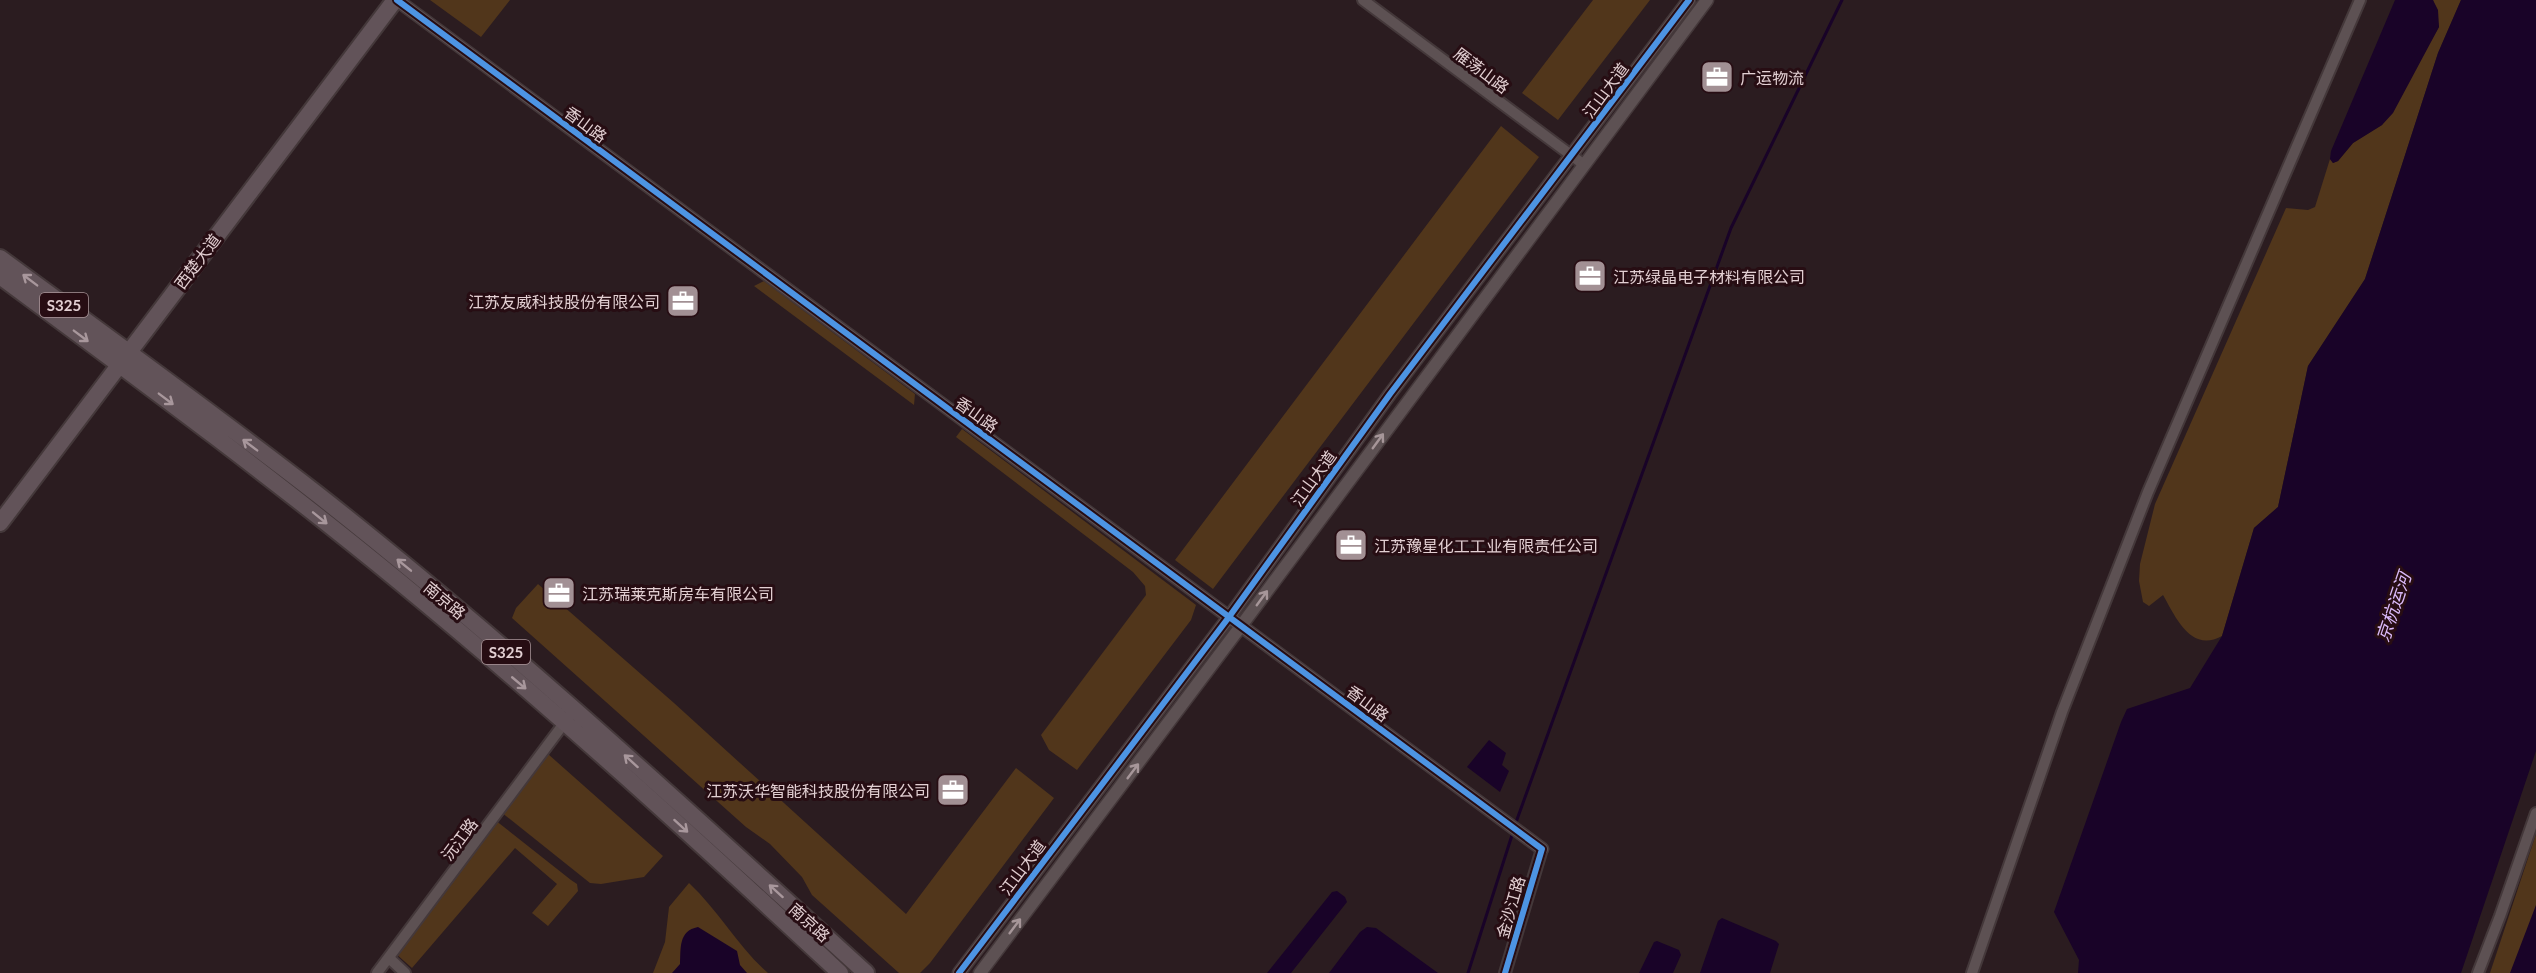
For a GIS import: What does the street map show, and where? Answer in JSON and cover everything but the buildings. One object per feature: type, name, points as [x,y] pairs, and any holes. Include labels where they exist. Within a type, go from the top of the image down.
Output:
[{"type":"main road","name":"西楚大道","points":[[0,523],[396,0]]},
{"type":"main road","name":"南京路","points":[[0,258],[402,584],[565,722],[840,973]]},
{"type":"main road","name":"南京路","points":[[0,276],[123,358],[316,494],[569,706],[866,973]]},
{"type":"street","name":"香山路","points":[[396,0],[1542,849]]},
{"type":"street","name":"雁荡山路","points":[[1363,0],[1583,164]]},
{"type":"street","name":"江山大道","points":[[959,973],[1228,617],[1390,394],[1689,0]]},
{"type":"street","name":"江山大道","points":[[980,973],[1707,0]]},
{"type":"street","points":[[1972,973],[2062,712],[2148,492],[2360,0]]},
{"type":"street","name":"沅江路","points":[[377,973],[565,722]]},
{"type":"street","points":[[2478,973],[2536,813]]},
{"type":"street","name":"金沙江路","points":[[1505,973],[1542,849]]},
{"type":"street","points":[[389,958],[405,973]]},
{"type":"shaded area","points":[[430,0],[510,0],[481,37]]},
{"type":"shaded area","points":[[1593,0],[1650,0],[1558,120],[1522,93]]},
{"type":"shaded area","points":[[2433,0],[2461,0],[2438,53],[2365,279],[2308,366],[2278,507],[2254,528],[2222,636],[2211,640],[2193,637],[2179,623],[2163,595],[2149,606],[2143,602],[2139,581],[2140,564],[2155,504],[2286,208],[2308,210],[2315,207],[2330,159],[2333,163],[2338,161],[2353,143],[2382,125],[2439,27]]},
{"type":"shaded area","points":[[1501,126],[1539,157],[1213,589],[1175,560]]},
{"type":"shaded area","points":[[764,281],[915,394],[914,405],[754,286]]},
{"type":"shaded area","points":[[962,429],[1196,605],[1191,620],[1077,770],[1049,750],[1041,735],[1146,595],[1145,586],[1133,572],[956,437]]},
{"type":"shaded area","points":[[538,584],[674,703],[906,914],[1016,768],[1054,798],[930,963],[920,973],[899,973],[812,895],[802,877],[770,844],[746,827],[512,618],[516,608]]},
{"type":"shaded area","points":[[548,754],[663,856],[644,877],[601,884],[590,883],[501,812]]},
{"type":"shaded area","points":[[495,820],[577,884],[578,891],[548,926],[532,913],[557,884],[515,848],[412,968],[395,953]]},
{"type":"shaded area","points":[[2536,834],[2536,973],[2490,973]]},
{"type":"shaded area","points":[[689,883],[710,905],[747,952],[768,973],[653,973],[665,942],[669,907]]},
{"type":"water","points":[[2395,0],[2433,0],[2438,10],[2439,27],[2393,113],[2382,125],[2353,143],[2338,161],[2333,163],[2330,159],[2331,151]]},
{"type":"water","name":"京杭运河","points":[[2461,0],[2536,0],[2536,751],[2461,973],[2078,973],[2079,960],[2054,912],[2121,722],[2127,709],[2190,688],[2222,636],[2254,528],[2278,507],[2308,366],[2365,279],[2438,53]]},
{"type":"water","points":[[1489,740],[1506,753],[1502,765],[1509,771],[1500,792],[1467,767]]},
{"type":"water","points":[[1337,891],[1345,897],[1347,902],[1291,973],[1267,973],[1332,892]]},
{"type":"water","points":[[2536,905],[2536,973],[2510,973]]},
{"type":"water","points":[[1722,918],[1779,944],[1770,973],[1700,973],[1718,921]]},
{"type":"water","points":[[698,927],[737,951],[740,965],[747,973],[672,973],[680,964],[684,937],[687,932]]},
{"type":"water","points":[[1367,927],[1376,928],[1438,973],[1329,973],[1360,932]]},
{"type":"water","points":[[1657,941],[1679,950],[1681,955],[1673,973],[1639,973],[1654,942]]},
{"type":"waterway","points":[[1515,825],[1731,228],[1842,0]]},
{"type":"waterway","points":[[1468,973],[1513,832]]},
{"type":"cycle path","points":[[397,0],[1542,849],[1505,973]]},
{"type":"cycle path","points":[[959,973],[1229,617],[1390,394],[1689,0]]},
{"type":"place","name":"广运物流","points":[[1717,77]]},
{"type":"place","name":"江苏绿晶电子材料有限公司","points":[[1590,276]]},
{"type":"place","name":"江苏友威科技股份有限公司","points":[[683,301]]},
{"type":"place","name":"江苏豫星化工工业有限责任公司","points":[[1351,545]]},
{"type":"place","name":"江苏瑞莱克斯房车有限公司","points":[[559,593]]},
{"type":"place","name":"江苏沃华智能科技股份有限公司","points":[[953,790]]}]
